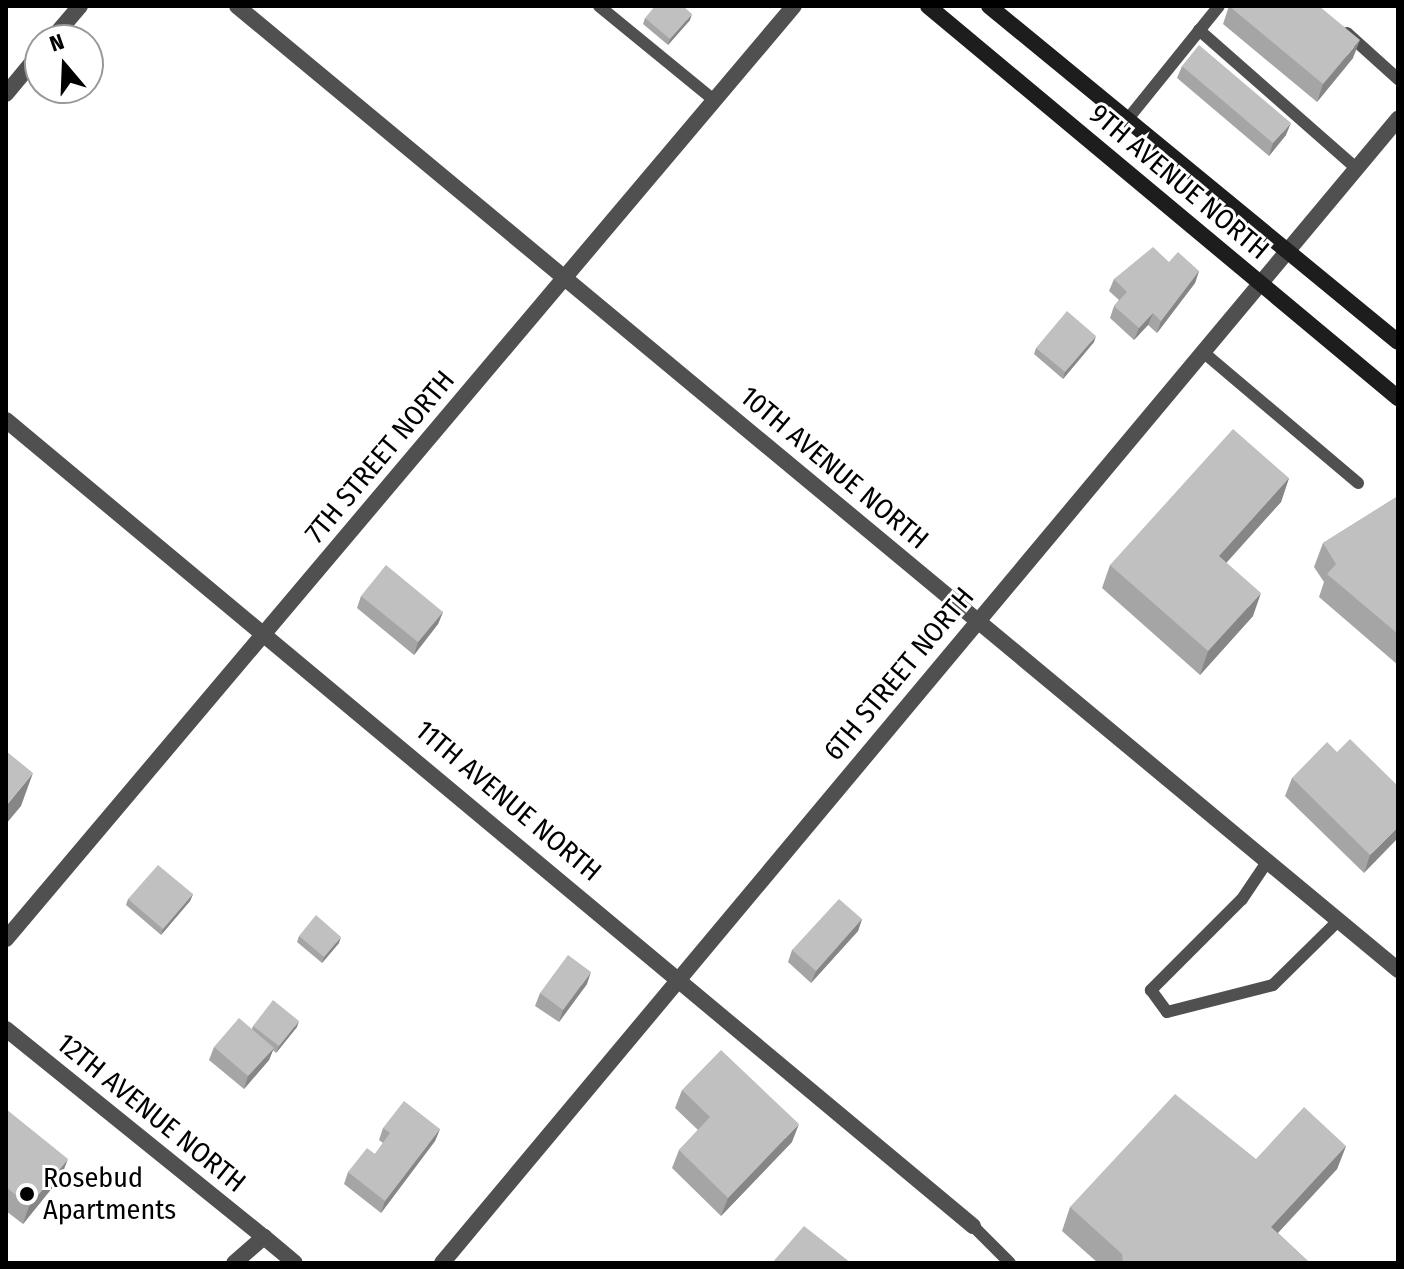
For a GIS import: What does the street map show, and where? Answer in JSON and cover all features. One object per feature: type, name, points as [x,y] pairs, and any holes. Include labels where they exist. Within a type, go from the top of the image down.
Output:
[{"type":"main road","name":"9TH AVENUE NORTH","points":[[928,6],[1398,398]]},
{"type":"main road","name":"9TH AVENUE NORTH","points":[[989,6],[1398,342]]},
{"type":"street","points":[[65,24],[80,6]]},
{"type":"street","name":"10TH AVENUE NORTH","points":[[237,6],[1398,970]]},
{"type":"street","name":"7TH STREET NORTH","points":[[6,939],[794,6]]},
{"type":"street","points":[[6,94],[24,72]]},
{"type":"street","name":"6TH STREET NORTH","points":[[442,1263],[1398,119]]},
{"type":"street","name":"11TH AVENUE NORTH","points":[[6,420],[679,976],[973,1226]]},
{"type":"street","name":"12TH AVENUE NORTH","points":[[6,1029],[264,1237]]},
{"type":"street","points":[[234,1263],[264,1237],[295,1263]]},
{"type":"lane","points":[[599,6],[714,100]]},
{"type":"lane","points":[[1127,120],[1219,6]]},
{"type":"lane","points":[[1339,25],[1398,79]]},
{"type":"lane","points":[[1199,30],[1356,168]]},
{"type":"lane","points":[[1203,352],[1358,483]]},
{"type":"lane","points":[[1267,862],[1242,899],[1151,990],[1167,1012],[1273,985],[1339,920]]},
{"type":"lane","points":[[973,1226],[1010,1263]]},
{"type":"building","points":[[655,6],[683,6],[692,14],[670,39],[645,18]]},
{"type":"building","points":[[1229,6],[1319,6],[1360,40],[1323,84]]},
{"type":"building","points":[[1199,45],[1291,123],[1273,143],[1182,66]]},
{"type":"building","points":[[1153,247],[1169,262],[1178,252],[1199,271],[1161,321],[1153,313],[1139,328],[1114,306],[1127,292],[1114,279]]},
{"type":"building","points":[[1067,311],[1096,336],[1065,372],[1036,348]]},
{"type":"building","points":[[1233,429],[1289,478],[1219,556],[1261,593],[1208,651],[1110,565]]},
{"type":"building","points":[[1398,496],[1398,634],[1327,574],[1336,564],[1323,543]]},
{"type":"building","points":[[386,565],[443,612],[418,642],[361,596]]},
{"type":"building","points":[[1350,739],[1398,786],[1398,827],[1370,855],[1292,778],[1327,742],[1337,752]]},
{"type":"building","points":[[6,751],[33,773],[6,806]]},
{"type":"building","points":[[158,865],[193,894],[163,929],[128,899]]},
{"type":"building","points":[[839,899],[862,919],[816,971],[792,950]]},
{"type":"building","points":[[316,915],[341,937],[324,957],[299,936]]},
{"type":"building","points":[[568,955],[591,972],[563,1010],[540,993]]},
{"type":"building","points":[[273,1000],[299,1021],[279,1046],[253,1026]]},
{"type":"building","points":[[239,1018],[274,1048],[248,1076],[214,1047]]},
{"type":"building","points":[[721,1050],[799,1124],[728,1198],[679,1150],[710,1117],[682,1090]]},
{"type":"building","points":[[1175,1094],[1256,1159],[1304,1107],[1346,1146],[1271,1227],[1310,1263],[1123,1263],[1122,1254],[1070,1207]]},
{"type":"building","points":[[404,1101],[440,1129],[385,1201],[348,1172],[367,1148],[375,1154],[390,1133],[383,1128]]},
{"type":"building","name":"Rosebud Apartments","points":[[6,1109],[68,1159],[29,1206],[6,1187]]},
{"type":"building","points":[[804,1226],[851,1263],[772,1263]]},
{"type":"place","name":"Rosebud Apartments","points":[[27,1194]]}]
